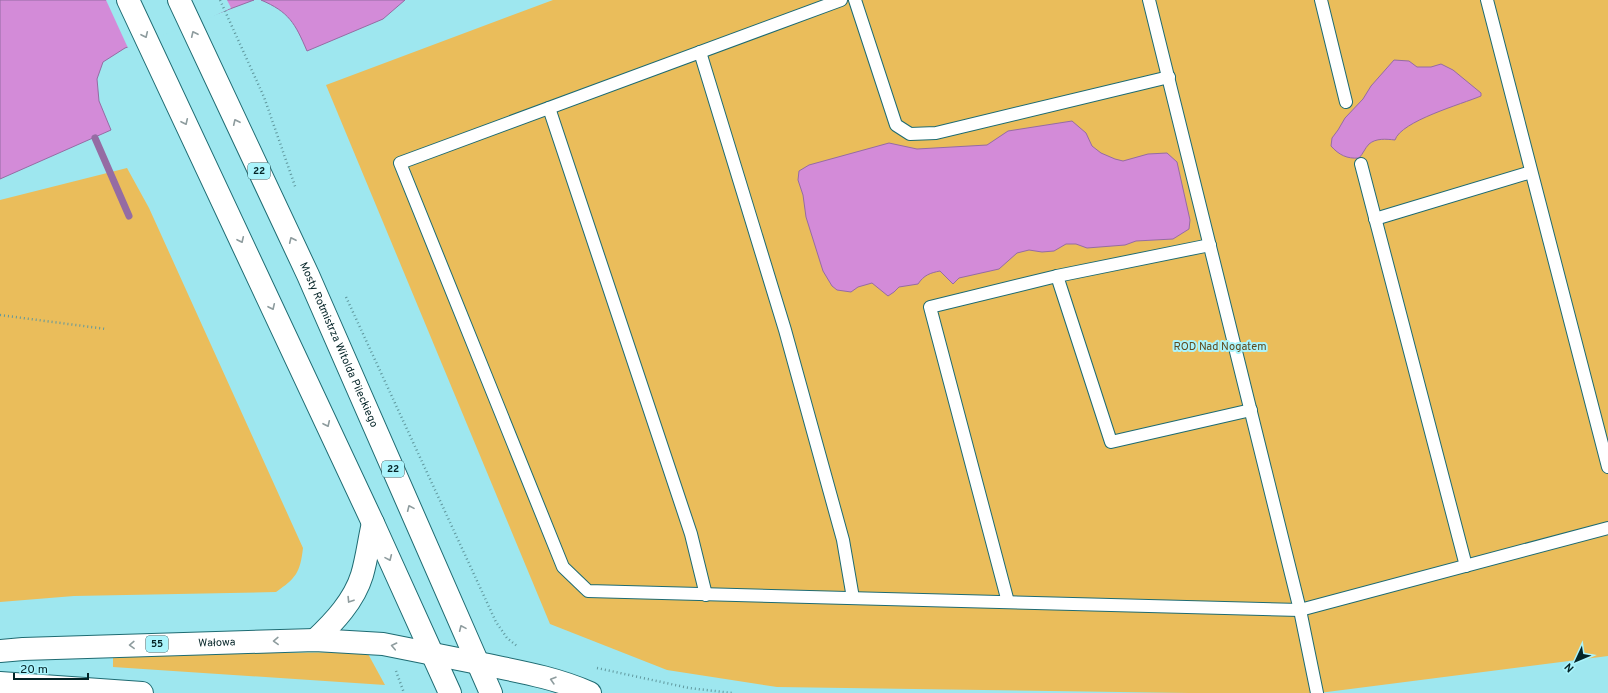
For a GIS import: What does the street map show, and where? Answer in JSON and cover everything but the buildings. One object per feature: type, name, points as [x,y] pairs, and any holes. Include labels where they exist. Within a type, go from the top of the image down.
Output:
[{"type":"main road","points":[[128,0],[373,523],[450,693]]},
{"type":"main road","name":"Mosty Rotmistrza Witolda Pileckiego","points":[[179,0],[308,275],[491,693]]},
{"type":"main road","points":[[315,640],[330,626],[354,594],[362,576],[373,523]]},
{"type":"main road","name":"Wałowa","points":[[0,651],[315,640],[384,644],[540,676],[572,685],[590,693]]},
{"type":"main road","points":[[0,682],[142,693]]},
{"type":"lane","points":[[841,0],[400,163],[563,567],[588,591],[1300,610],[1608,528]]},
{"type":"lane","points":[[855,0],[896,125],[910,134],[936,133],[1169,77]]},
{"type":"lane","points":[[1149,0],[1300,610],[1317,693]]},
{"type":"lane","points":[[1321,0],[1346,102]]},
{"type":"lane","points":[[1487,0],[1608,467]]},
{"type":"lane","points":[[700,52],[785,330],[843,540],[853,598]]},
{"type":"lane","points":[[549,108],[689,527],[706,594]]},
{"type":"lane","points":[[1361,164],[1466,566]]},
{"type":"lane","points":[[1375,219],[1531,172]]},
{"type":"lane","points":[[1008,602],[930,307],[1057,276],[1210,245]]},
{"type":"lane","points":[[1057,276],[1111,442],[1251,410]]},
{"type":"path","points":[[220,0],[268,108],[297,192]]},
{"type":"path","points":[[345,296],[496,622],[507,638],[522,649]]},
{"type":"path","points":[[0,315],[106,329]]},
{"type":"path","points":[[591,667],[670,684],[732,693]]},
{"type":"green space","name":"ROD Nad Nogatem","points":[[553,0],[1608,0],[1608,656],[1319,693],[1189,693],[777,687],[667,670],[550,624],[326,85]]},
{"type":"green space","points":[[127,168],[149,208],[303,548],[300,563],[293,579],[276,592],[74,596],[0,602],[0,200]]},
{"type":"green space","points":[[367,652],[385,685],[113,667],[113,654]]},
{"type":"shaded area","points":[[0,0],[254,0],[125,48],[103,62],[97,79],[99,101],[111,130],[0,179]]},
{"type":"shaded area","points":[[261,0],[405,0],[383,19],[307,51],[295,26],[285,14],[271,4]]},
{"type":"shaded area","points":[[1394,60],[1409,61],[1417,67],[1431,67],[1441,64],[1453,70],[1481,93],[1481,96],[1447,108],[1408,126],[1395,140],[1381,139],[1372,142],[1359,158],[1351,158],[1340,154],[1331,146],[1332,138],[1345,118],[1363,99],[1371,86]]},
{"type":"shaded area","points":[[1072,121],[1086,133],[1092,146],[1101,153],[1115,159],[1123,161],[1148,154],[1167,153],[1177,162],[1190,220],[1189,229],[1173,239],[1136,241],[1125,245],[1087,248],[1076,244],[1066,244],[1054,251],[1042,252],[1029,250],[1017,253],[999,269],[959,278],[953,284],[940,271],[925,276],[918,284],[899,287],[888,296],[872,283],[858,287],[851,292],[837,290],[832,286],[823,271],[806,217],[803,195],[798,180],[799,171],[809,165],[889,143],[917,149],[987,145],[1008,131]]},
{"type":"pier","points":[[106,0],[227,0],[231,8],[210,18],[128,48]]},
{"type":"waterway","points":[[95,138],[129,216]]}]
